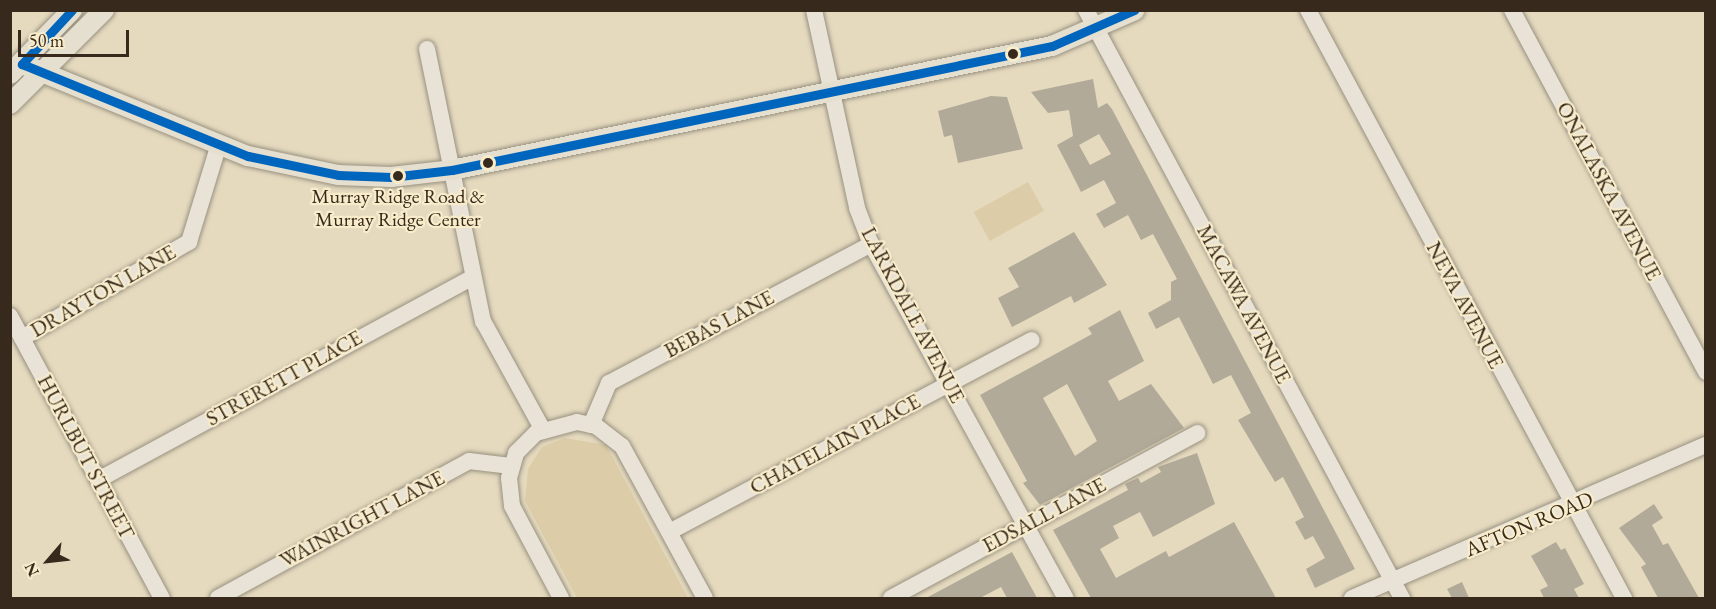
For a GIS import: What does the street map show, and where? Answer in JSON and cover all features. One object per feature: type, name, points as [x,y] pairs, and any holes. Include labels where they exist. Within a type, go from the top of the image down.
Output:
[{"type":"main road","points":[[72,10],[14,66],[44,75],[248,156],[338,175],[391,177],[452,170],[1052,46],[1097,30],[1135,10]]},
{"type":"main road","points":[[10,104],[44,75],[104,10]]},
{"type":"street","name":"LARKDALE AVENUE","points":[[814,10],[857,208],[871,244],[1066,598]]},
{"type":"street","name":"MACAWA AVENUE","points":[[1086,10],[1402,598]]},
{"type":"street","name":"NEVA AVENUE","points":[[1308,10],[1624,598]]},
{"type":"street","name":"ONALASKA AVENUE","points":[[1512,10],[1706,372]]},
{"type":"street","points":[[427,49],[471,278],[483,321],[543,430]]},
{"type":"street","name":"DRAYTON LANE","points":[[22,338],[189,242],[219,144]]},
{"type":"street","name":"BEBAS LANE","points":[[591,425],[609,383],[871,244]]},
{"type":"street","name":"STRERETT PLACE","points":[[98,480],[471,278]]},
{"type":"street","name":"HURLBUT STREET","points":[[10,316],[162,598]]},
{"type":"street","name":"CHATELAIN PLACE","points":[[671,531],[1032,340]]},
{"type":"street","points":[[556,597],[512,506],[511,466],[522,445],[543,430],[591,425],[621,446],[671,531],[705,598]]},
{"type":"street","name":"EDSALL LANE","points":[[891,598],[1197,433]]},
{"type":"street","name":"AFTON ROAD","points":[[1352,598],[1393,583],[1706,446]]},
{"type":"street","name":"WAINRIGHT LANE","points":[[218,598],[469,461],[511,466]]},
{"type":"shaded area","points":[[1028,182],[1044,211],[990,241],[974,212]]},
{"type":"shaded area","points":[[565,438],[606,445],[688,598],[577,598],[525,501],[528,469],[542,447]]},
{"type":"building","points":[[1093,79],[1098,108],[1107,103],[1112,109],[1355,569],[1315,588],[1306,569],[1325,558],[1313,536],[1305,540],[1295,522],[1304,517],[1283,477],[1275,482],[1238,420],[1251,413],[1231,375],[1213,384],[1179,317],[1156,329],[1148,313],[1171,300],[1171,282],[1177,279],[1153,234],[1141,240],[1128,215],[1104,228],[1096,214],[1116,203],[1104,180],[1081,192],[1057,145],[1073,136],[1069,110],[1048,113],[1031,92]],"holes":[[[1099,134],[1111,154],[1090,165],[1079,145]]]},
{"type":"building","points":[[991,96],[1007,97],[1023,149],[958,163],[952,135],[944,137],[938,111]]},
{"type":"building","points":[[1074,232],[1107,285],[1074,303],[1071,296],[1012,327],[998,298],[1019,287],[1008,268]]},
{"type":"building","points":[[1120,310],[1144,361],[1108,381],[1119,401],[1151,384],[1184,428],[1040,505],[1023,483],[1027,481],[980,395],[1092,334],[1088,328]],"holes":[[[1067,384],[1097,441],[1075,456],[1043,398]]]},
{"type":"building","points":[[1197,453],[1215,504],[1153,537],[1140,512],[1113,526],[1119,538],[1100,549],[1116,578],[1166,551],[1169,557],[1234,522],[1276,598],[1091,598],[1053,530],[1128,490],[1125,484],[1138,478],[1141,483],[1161,472],[1158,467]]},
{"type":"building","points":[[1654,504],[1663,518],[1652,525],[1663,545],[1668,543],[1699,598],[1658,598],[1641,567],[1646,564],[1619,528]]},
{"type":"building","points":[[1556,542],[1561,550],[1565,548],[1584,584],[1574,589],[1579,598],[1544,598],[1540,590],[1548,586],[1531,556]]},
{"type":"building","points":[[1012,552],[1037,598],[1007,598],[1001,587],[980,598],[926,598]]},
{"type":"building","points":[[1462,582],[1469,598],[1452,598],[1447,589]]},
{"type":"transit line","points":[[72,10],[22,64],[248,156],[338,175],[391,177],[452,170],[1052,46],[1134,10]]},
{"type":"place","name":"Murray Ridge Road & Murray Ridge Center","points":[[398,176]]}]
